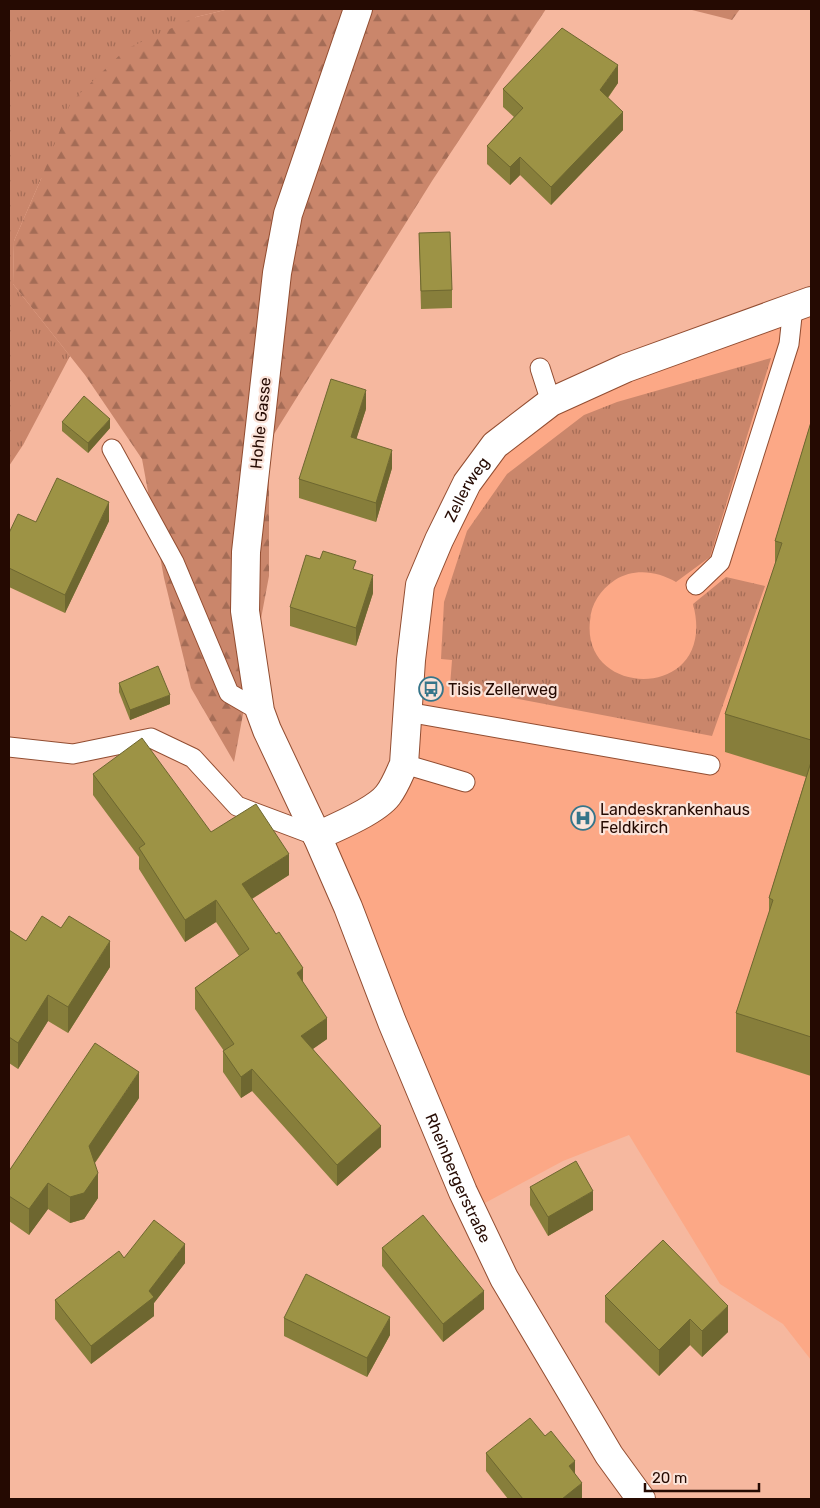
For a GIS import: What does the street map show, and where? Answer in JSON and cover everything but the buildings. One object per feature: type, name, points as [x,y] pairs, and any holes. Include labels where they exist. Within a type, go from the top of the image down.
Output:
[{"type":"street","name":"Hohle Gasse","points":[[317,836],[266,730],[260,710],[244,610],[246,552],[277,273],[288,214],[358,9]]},
{"type":"street","name":"Zellerweg","points":[[317,836],[352,820],[386,797],[404,764],[411,660],[420,585],[438,540],[467,483],[495,445],[552,402],[626,368],[802,304]]},
{"type":"street","name":"Rheinbergerstraße","points":[[317,836],[463,1192],[504,1278],[609,1455],[641,1499]]},
{"type":"lane","points":[[696,585],[720,562],[802,304]]},
{"type":"lane","points":[[540,368],[552,402]]},
{"type":"lane","points":[[112,449],[174,562],[229,694],[260,710]]},
{"type":"lane","points":[[408,712],[463,721],[525,735],[710,765]]},
{"type":"lane","points":[[9,747],[73,754],[152,738],[193,758],[237,806],[317,836]]},
{"type":"lane","points":[[404,764],[465,782]]},
{"type":"shaded area","name":"Landeskrankenhaus Feldkirch","points":[[811,302],[811,1360],[783,1324],[720,1284],[629,1135],[563,1161],[483,1204],[320,837],[388,799],[422,586],[469,484],[552,404]]},
{"type":"green space","points":[[9,9],[229,9],[196,17],[41,179],[14,241],[13,284],[70,356],[23,445],[9,466]]},
{"type":"green space","points":[[229,9],[546,9],[432,181],[269,442],[269,576],[234,762],[191,688],[164,578],[142,459],[85,375],[13,284],[14,241],[71,102],[126,49],[196,17]]},
{"type":"green space","points":[[688,9],[740,9],[732,20]]},
{"type":"green space","points":[[771,358],[710,557],[676,582],[661,575],[646,572],[622,576],[601,593],[594,603],[590,621],[593,647],[606,666],[625,676],[648,679],[669,673],[687,659],[696,636],[693,604],[726,577],[765,586],[712,736],[450,686],[452,660],[441,659],[444,602],[467,531],[507,474],[584,415],[617,402]]},
{"type":"place","name":"Tisis Zellerweg","points":[[431,689]]},
{"type":"place","name":"Landeskrankenhaus Feldkirch","points":[[583,818]]}]
